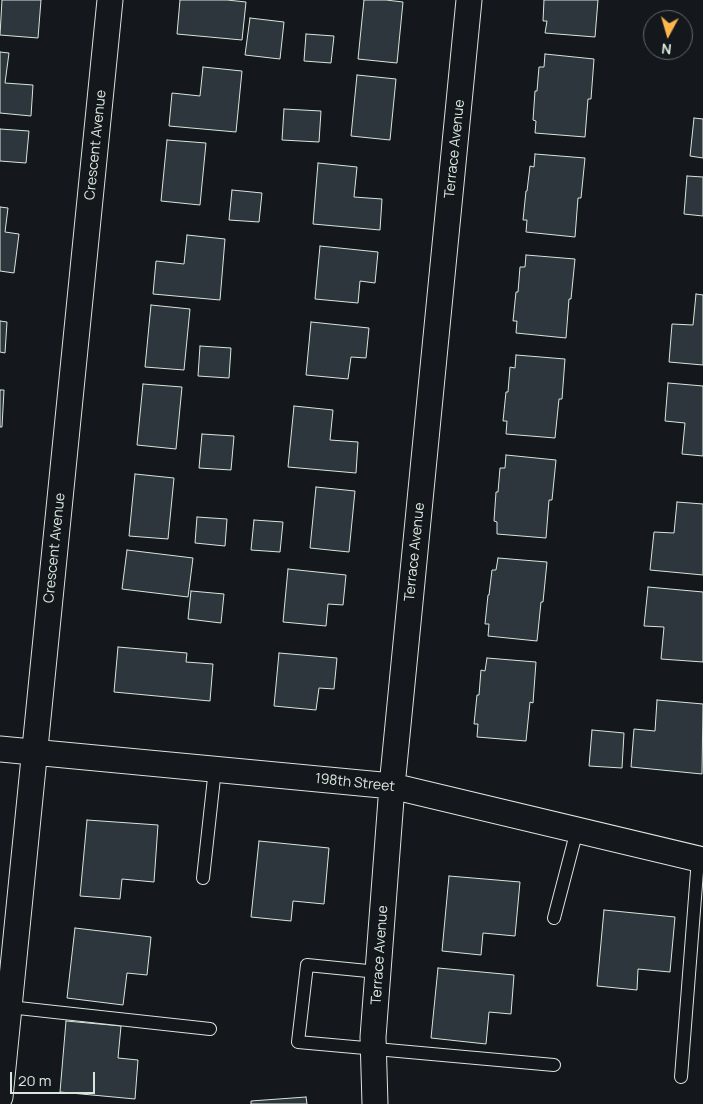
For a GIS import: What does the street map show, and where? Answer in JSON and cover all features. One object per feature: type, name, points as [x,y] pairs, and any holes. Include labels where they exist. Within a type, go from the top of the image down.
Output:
[{"type":"street","name":"Crescent Avenue","points":[[0,1097],[110,0]]},
{"type":"street","name":"Terrace Avenue","points":[[375,1104],[373,1037],[392,786],[469,0]]},
{"type":"street","name":"198th Street","points":[[0,749],[392,786],[701,860]]},
{"type":"lane","points":[[204,878],[215,769]]},
{"type":"lane","points":[[554,918],[577,830]]},
{"type":"lane","points":[[682,1077],[701,860]]},
{"type":"lane","points":[[378,972],[307,965],[298,1042],[554,1065]]},
{"type":"lane","points":[[9,1007],[210,1029]]},
{"type":"building","points":[[2,0],[41,0],[38,38],[0,35]]},
{"type":"building","points":[[180,0],[246,2],[242,40],[177,34]]},
{"type":"building","points":[[364,0],[403,2],[397,63],[358,59]]},
{"type":"building","points":[[544,0],[598,0],[595,37],[545,33],[547,21],[543,21]]},
{"type":"building","points":[[250,18],[284,22],[280,59],[245,55]]},
{"type":"building","points":[[306,34],[334,36],[331,63],[304,61]]},
{"type":"building","points":[[0,52],[9,53],[5,83],[33,85],[31,116],[0,113]]},
{"type":"building","points":[[545,54],[594,59],[591,99],[588,99],[585,137],[535,133],[536,121],[533,120],[535,91],[537,91],[539,67],[544,67]]},
{"type":"building","points":[[203,67],[242,71],[236,132],[169,126],[172,93],[200,96]]},
{"type":"building","points":[[357,75],[396,79],[390,140],[351,136]]},
{"type":"building","points":[[284,109],[321,111],[319,142],[282,140]]},
{"type":"building","points":[[694,118],[703,119],[703,158],[690,156]]},
{"type":"building","points":[[0,129],[29,131],[26,163],[0,161]]},
{"type":"building","points":[[167,140],[206,143],[200,205],[161,201]]},
{"type":"building","points":[[535,154],[585,158],[581,198],[578,198],[575,237],[526,232],[527,220],[523,220],[526,191],[530,166],[534,167]]},
{"type":"building","points":[[318,163],[357,167],[354,197],[382,199],[380,230],[313,224]]},
{"type":"building","points":[[687,176],[703,177],[703,216],[684,214]]},
{"type":"building","points":[[232,190],[262,193],[259,222],[229,220]]},
{"type":"building","points":[[0,207],[8,208],[5,232],[19,234],[14,273],[0,271]]},
{"type":"building","points":[[187,235],[225,239],[220,300],[153,294],[156,261],[184,264]]},
{"type":"building","points":[[320,246],[378,252],[375,283],[360,281],[358,303],[315,299]]},
{"type":"building","points":[[526,255],[575,259],[566,338],[516,333],[517,321],[513,321],[516,292],[518,292],[520,267],[525,267]]},
{"type":"building","points":[[696,294],[703,295],[703,365],[669,362],[672,324],[693,325]]},
{"type":"building","points":[[151,305],[190,309],[184,370],[145,367]]},
{"type":"building","points":[[0,321],[7,322],[5,353],[0,352]]},
{"type":"building","points":[[311,322],[369,328],[366,358],[351,357],[348,379],[306,375]]},
{"type":"building","points":[[200,346],[231,348],[229,378],[198,376]]},
{"type":"building","points":[[516,355],[565,359],[562,399],[559,399],[555,438],[506,434],[507,421],[503,421],[506,392],[508,392],[510,367],[515,368]]},
{"type":"building","points":[[668,383],[703,386],[703,456],[682,454],[685,423],[665,421]]},
{"type":"building","points":[[143,384],[182,387],[176,449],[137,445]]},
{"type":"building","points":[[0,390],[4,390],[2,427],[0,427]]},
{"type":"building","points":[[294,406],[333,410],[330,440],[358,442],[356,473],[288,467]]},
{"type":"building","points":[[202,434],[234,436],[231,470],[199,468]]},
{"type":"building","points":[[506,455],[556,460],[552,500],[549,500],[546,538],[497,534],[497,522],[494,521],[496,492],[498,492],[500,468],[505,468]]},
{"type":"building","points":[[135,474],[174,478],[168,539],[129,536]]},
{"type":"building","points":[[316,487],[355,491],[349,552],[310,548]]},
{"type":"building","points":[[677,502],[703,504],[703,575],[650,570],[654,532],[674,533]]},
{"type":"building","points":[[197,517],[227,519],[225,546],[195,543]]},
{"type":"building","points":[[254,520],[283,522],[280,552],[251,550]]},
{"type":"building","points":[[127,550],[193,558],[188,597],[122,589]]},
{"type":"building","points":[[498,558],[547,562],[537,641],[488,636],[489,624],[485,624],[488,595],[492,570],[496,570]]},
{"type":"building","points":[[288,569],[346,575],[343,605],[328,604],[326,626],[283,622]]},
{"type":"building","points":[[648,587],[703,592],[703,662],[661,659],[664,627],[644,626]]},
{"type":"building","points":[[191,591],[224,594],[221,623],[188,619]]},
{"type":"building","points":[[118,647],[187,653],[186,662],[213,664],[210,701],[114,692]]},
{"type":"building","points":[[279,653],[337,658],[334,689],[319,688],[316,710],[274,706]]},
{"type":"building","points":[[487,658],[536,662],[533,703],[530,702],[526,741],[477,737],[478,724],[474,724],[477,695],[479,695],[481,670],[485,671]]},
{"type":"building","points":[[657,700],[703,704],[702,774],[631,767],[634,729],[655,731]]},
{"type":"building","points":[[592,730],[624,733],[622,768],[589,766]]},
{"type":"building","points":[[87,820],[158,825],[154,882],[122,879],[120,899],[80,896]]},
{"type":"building","points":[[259,841],[329,848],[324,904],[293,901],[291,921],[251,917]]},
{"type":"building","points":[[449,876],[520,882],[515,936],[483,933],[481,955],[442,951]]},
{"type":"building","points":[[604,910],[675,917],[670,972],[638,969],[637,990],[597,986]]},
{"type":"building","points":[[75,928],[151,937],[147,975],[127,973],[123,1005],[67,998]]},
{"type":"building","points":[[438,968],[514,975],[511,1014],[489,1012],[486,1044],[431,1038]]},
{"type":"building","points":[[66,1021],[121,1026],[118,1058],[138,1060],[135,1099],[60,1092]]},
{"type":"building","points":[[306,1097],[307,1104],[251,1104],[251,1101]]}]
